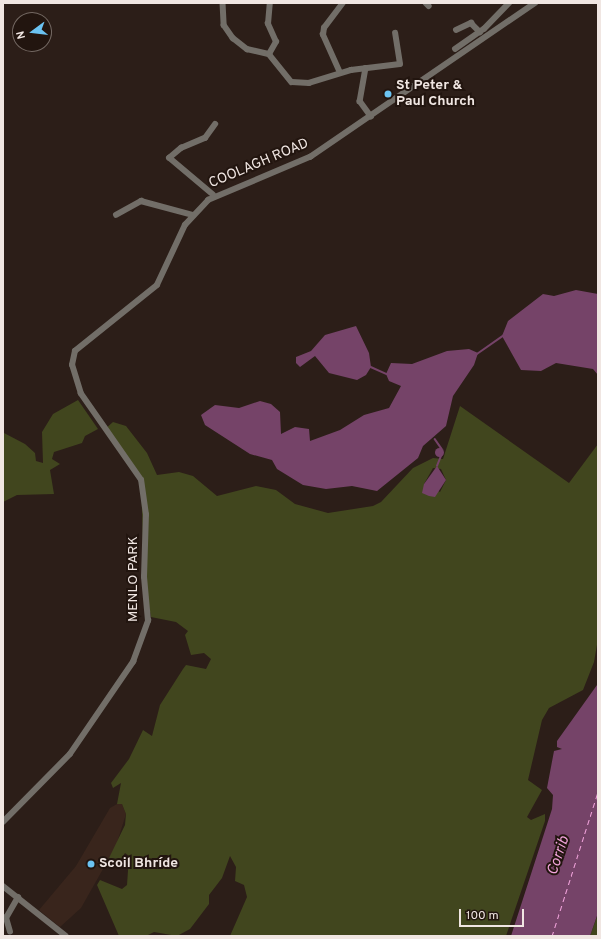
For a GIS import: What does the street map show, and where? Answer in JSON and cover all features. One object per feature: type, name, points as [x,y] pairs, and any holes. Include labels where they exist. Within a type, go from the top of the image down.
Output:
[{"type":"street","points":[[223,3],[224,25],[233,38],[247,49],[269,54],[292,82],[309,83],[340,73],[402,63],[395,33]]},
{"type":"street","points":[[269,54],[276,42],[268,24],[270,3]]},
{"type":"street","points":[[340,73],[323,35],[324,28],[344,3]]},
{"type":"street","points":[[455,49],[480,32],[509,3]]},
{"type":"street","name":"COOLAGH ROAD","points":[[72,356],[80,345],[157,284],[193,215],[213,195],[310,157],[535,3]]},
{"type":"street","points":[[456,30],[471,23],[480,32]]},
{"type":"street","points":[[366,68],[360,101],[372,116]]},
{"type":"street","points":[[213,195],[169,158],[181,148],[205,138],[215,124]]},
{"type":"street","points":[[116,215],[141,201],[193,215]]},
{"type":"street","name":"MENLO PARK","points":[[3,822],[70,754],[133,662],[148,621],[144,577],[145,502],[141,480],[81,394],[72,356]]},
{"type":"street","points":[[3,886],[66,936]]},
{"type":"street","points":[[10,932],[6,918],[18,897]]},
{"type":"shaded area","name":"Scoil Bhríde","points":[[117,804],[122,804],[126,814],[116,846],[81,908],[60,927],[39,910],[76,866],[110,808]]},
{"type":"green space","points":[[78,400],[98,429],[85,436],[82,443],[54,452],[52,459],[60,464],[50,470],[54,494],[17,495],[3,502],[4,433],[25,444],[35,453],[36,461],[43,463],[42,432],[53,414]]},
{"type":"green space","points":[[460,406],[569,483],[598,444],[598,639],[594,662],[583,690],[549,708],[542,720],[528,780],[542,790],[527,817],[531,820],[545,814],[545,821],[506,936],[230,936],[247,897],[244,885],[235,881],[236,867],[230,856],[222,878],[209,895],[209,904],[190,929],[177,936],[154,932],[146,936],[119,936],[97,885],[100,880],[122,889],[127,885],[129,856],[125,853],[121,859],[109,858],[125,825],[126,814],[122,804],[117,804],[121,783],[113,788],[111,783],[129,759],[143,730],[152,736],[160,705],[186,665],[206,669],[211,659],[204,653],[191,655],[185,635],[188,631],[176,622],[151,617],[144,577],[141,480],[105,429],[113,422],[126,426],[147,453],[157,475],[179,472],[193,476],[217,496],[256,486],[276,490],[295,504],[328,513],[373,506],[381,502],[413,468],[433,458],[443,459]],"holes":[[[433,468],[441,469],[446,480],[440,492],[424,484]]]},
{"type":"green space","points":[[598,914],[598,936],[590,936]]},
{"type":"water","points":[[576,290],[598,294],[598,375],[593,369],[556,363],[541,371],[521,370],[502,336],[508,321],[543,294],[554,296]]},
{"type":"water","points":[[356,326],[369,353],[371,367],[366,375],[357,380],[329,373],[315,356],[300,367],[296,363],[296,357],[311,351],[325,335]]},
{"type":"water","points":[[469,349],[478,353],[474,365],[453,396],[446,426],[423,446],[418,458],[377,491],[352,486],[326,489],[303,485],[277,469],[272,460],[250,454],[205,425],[201,415],[215,405],[239,408],[260,401],[271,404],[280,412],[281,434],[295,427],[309,429],[310,441],[340,430],[364,415],[389,408],[401,386],[389,381],[386,374],[391,363],[412,364],[447,351]]},
{"type":"water","points":[[439,447],[444,452],[439,457],[434,452]]},
{"type":"water","points":[[437,466],[446,480],[435,497],[422,493],[424,484]]},
{"type":"water","name":"Corrib","points":[[598,675],[598,913],[590,936],[511,936],[552,809],[553,795],[547,788],[554,751],[562,749],[557,747],[557,741],[597,685]]},
{"type":"waterway","points":[[477,354],[503,336]]},
{"type":"waterway","points":[[371,367],[387,374]]},
{"type":"waterway","points":[[435,439],[442,449]]},
{"type":"waterway","points":[[437,466],[441,456]]},
{"type":"ferry route","points":[[552,936],[598,792]]},
{"type":"place","name":"St Peter & Paul Church","points":[[388,94]]},
{"type":"place","name":"Scoil Bhríde","points":[[91,864]]}]
